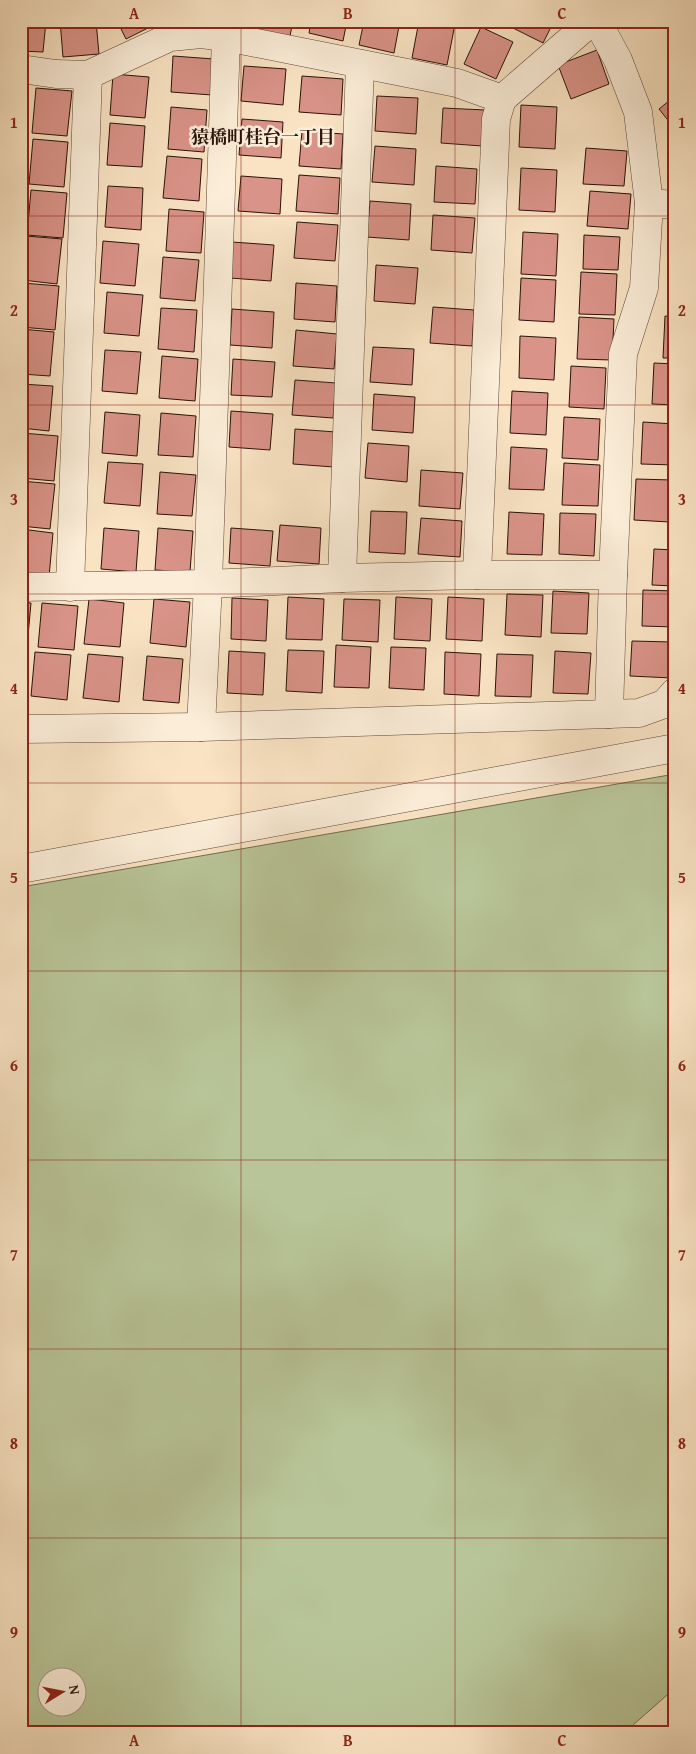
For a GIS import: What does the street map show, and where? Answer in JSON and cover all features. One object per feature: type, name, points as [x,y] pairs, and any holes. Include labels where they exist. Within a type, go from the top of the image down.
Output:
[{"type":"street","points":[[477,575],[496,118],[502,99],[592,21]]},
{"type":"street","points":[[597,21],[618,60],[638,112],[662,204],[644,288],[623,354],[609,714]]},
{"type":"street","points":[[21,69],[56,74],[88,75],[170,37],[227,29],[360,64],[457,83],[502,99]]},
{"type":"street","points":[[201,727],[208,584],[227,29]]},
{"type":"street","points":[[342,578],[360,64]]},
{"type":"street","points":[[70,587],[88,75]]},
{"type":"street","points":[[21,587],[208,584],[342,578],[477,575],[613,575]]},
{"type":"street","points":[[21,729],[201,727],[639,713],[664,704],[675,692]]},
{"type":"street","points":[[21,869],[675,748]]},
{"type":"green space","points":[[675,774],[675,1688],[624,1733],[21,1733],[21,887]]},
{"type":"building","points":[[21,21],[46,21],[43,52],[21,51]]},
{"type":"building","points":[[60,21],[96,21],[99,54],[63,57]]},
{"type":"building","points":[[117,21],[157,21],[158,23],[126,39]]},
{"type":"building","points":[[256,21],[293,21],[290,36],[255,29]]},
{"type":"building","points":[[311,21],[347,21],[343,41],[309,33]]},
{"type":"building","points":[[364,21],[400,21],[394,53],[359,45]]},
{"type":"building","points":[[419,21],[440,21],[455,24],[447,65],[412,58]]},
{"type":"building","points":[[514,21],[554,21],[543,43],[511,27]]},
{"type":"building","points":[[481,27],[513,42],[496,79],[464,64]]},
{"type":"building","points":[[675,31],[675,43],[669,36]]},
{"type":"building","points":[[597,50],[609,84],[571,99],[558,65]]},
{"type":"building","points":[[173,56],[214,59],[212,95],[171,92]]},
{"type":"building","points":[[244,66],[286,69],[283,105],[241,101]]},
{"type":"building","points":[[113,74],[149,77],[145,118],[110,115]]},
{"type":"building","points":[[302,76],[343,79],[341,115],[299,112]]},
{"type":"building","points":[[36,88],[72,91],[67,136],[32,133]]},
{"type":"building","points":[[377,96],[418,98],[416,134],[375,131]]},
{"type":"building","points":[[675,96],[675,129],[659,109]]},
{"type":"building","points":[[521,105],[557,107],[555,149],[519,147]]},
{"type":"building","points":[[171,107],[207,110],[204,152],[168,149]]},
{"type":"building","points":[[443,108],[485,110],[482,146],[441,143]]},
{"type":"building","points":[[242,119],[283,122],[281,158],[239,155]]},
{"type":"building","points":[[110,123],[145,126],[142,167],[107,165]]},
{"type":"building","points":[[302,131],[343,134],[341,169],[299,166]]},
{"type":"building","points":[[33,139],[68,142],[64,187],[29,184]]},
{"type":"building","points":[[375,146],[416,149],[414,185],[372,182]]},
{"type":"building","points":[[586,148],[627,151],[624,186],[583,184]]},
{"type":"building","points":[[167,156],[202,159],[199,201],[163,198]]},
{"type":"building","points":[[436,166],[477,169],[475,204],[434,202]]},
{"type":"building","points":[[521,168],[557,170],[555,212],[519,210]]},
{"type":"building","points":[[299,175],[340,178],[338,214],[296,211]]},
{"type":"building","points":[[241,176],[282,179],[280,214],[238,211]]},
{"type":"building","points":[[108,186],[143,188],[141,230],[105,227]]},
{"type":"building","points":[[31,190],[67,193],[63,238],[27,235]]},
{"type":"building","points":[[590,191],[631,194],[628,229],[587,226]]},
{"type":"building","points":[[370,201],[411,204],[409,240],[367,237]]},
{"type":"building","points":[[169,209],[204,212],[201,253],[166,251]]},
{"type":"building","points":[[433,215],[475,218],[472,253],[431,250]]},
{"type":"building","points":[[297,222],[338,225],[335,261],[294,258]]},
{"type":"building","points":[[523,232],[558,234],[556,276],[521,274]]},
{"type":"building","points":[[584,235],[620,237],[618,270],[583,269]]},
{"type":"building","points":[[26,236],[62,239],[57,284],[22,280]]},
{"type":"building","points":[[103,241],[139,244],[135,286],[100,283]]},
{"type":"building","points":[[232,242],[274,245],[271,281],[230,278]]},
{"type":"building","points":[[163,257],[199,260],[195,301],[160,298]]},
{"type":"building","points":[[376,265],[418,268],[415,304],[374,301]]},
{"type":"building","points":[[581,272],[617,274],[615,315],[579,314]]},
{"type":"building","points":[[521,278],[556,280],[554,322],[519,320]]},
{"type":"building","points":[[23,283],[59,286],[55,330],[21,327]]},
{"type":"building","points":[[296,283],[337,286],[335,322],[294,319]]},
{"type":"building","points":[[107,292],[143,295],[139,336],[104,333]]},
{"type":"building","points":[[433,307],[474,310],[472,346],[430,343]]},
{"type":"building","points":[[161,308],[197,310],[194,352],[158,349]]},
{"type":"building","points":[[232,309],[274,312],[272,348],[230,345]]},
{"type":"building","points":[[665,316],[675,317],[675,358],[663,358]]},
{"type":"building","points":[[579,317],[614,319],[612,360],[577,359]]},
{"type":"building","points":[[21,329],[54,332],[50,376],[21,374]]},
{"type":"building","points":[[296,330],[337,334],[334,369],[293,366]]},
{"type":"building","points":[[520,336],[556,338],[554,380],[519,378]]},
{"type":"building","points":[[373,347],[414,349],[412,385],[370,382]]},
{"type":"building","points":[[105,350],[141,352],[137,394],[102,391]]},
{"type":"building","points":[[162,356],[198,359],[195,401],[159,398]]},
{"type":"building","points":[[233,359],[275,362],[272,397],[231,395]]},
{"type":"building","points":[[654,363],[675,364],[675,405],[652,404]]},
{"type":"building","points":[[571,366],[606,368],[604,409],[569,407]]},
{"type":"building","points":[[295,380],[336,383],[333,418],[292,415]]},
{"type":"building","points":[[21,384],[53,386],[49,431],[21,428]]},
{"type":"building","points":[[512,391],[548,393],[546,435],[510,433]]},
{"type":"building","points":[[374,394],[415,397],[413,433],[372,430]]},
{"type":"building","points":[[231,411],[273,414],[270,450],[229,447]]},
{"type":"building","points":[[105,412],[140,415],[137,456],[102,453]]},
{"type":"building","points":[[161,413],[196,416],[193,457],[158,455]]},
{"type":"building","points":[[564,417],[600,419],[598,460],[562,458]]},
{"type":"building","points":[[643,422],[675,424],[675,465],[641,464]]},
{"type":"building","points":[[295,429],[336,432],[334,467],[293,464]]},
{"type":"building","points":[[22,433],[58,436],[54,481],[21,478]]},
{"type":"building","points":[[368,443],[409,446],[407,482],[365,478]]},
{"type":"building","points":[[511,447],[547,449],[544,490],[509,489]]},
{"type":"building","points":[[108,462],[143,464],[140,506],[104,503]]},
{"type":"building","points":[[564,463],[600,465],[598,506],[562,505]]},
{"type":"building","points":[[421,470],[463,473],[460,509],[419,506]]},
{"type":"building","points":[[160,472],[196,475],[192,516],[157,514]]},
{"type":"building","points":[[636,479],[672,480],[670,522],[634,520]]},
{"type":"building","points":[[21,481],[55,484],[50,529],[21,526]]},
{"type":"building","points":[[371,511],[407,512],[405,554],[369,552]]},
{"type":"building","points":[[509,512],[544,514],[542,555],[507,554]]},
{"type":"building","points":[[560,513],[596,514],[594,556],[559,554]]},
{"type":"building","points":[[421,518],[462,521],[460,557],[418,554]]},
{"type":"building","points":[[280,525],[321,528],[319,564],[277,561]]},
{"type":"building","points":[[104,528],[139,531],[136,572],[101,569]]},
{"type":"building","points":[[158,528],[193,531],[190,572],[155,570]]},
{"type":"building","points":[[231,528],[273,531],[270,566],[229,563]]},
{"type":"building","points":[[21,529],[53,533],[49,577],[21,574]]},
{"type":"building","points":[[654,549],[675,550],[675,586],[652,585]]},
{"type":"building","points":[[643,590],[675,591],[675,627],[642,626]]},
{"type":"building","points":[[553,591],[589,593],[587,634],[551,633]]},
{"type":"building","points":[[507,594],[543,595],[541,637],[505,635]]},
{"type":"building","points":[[288,597],[324,599],[322,640],[286,639]]},
{"type":"building","points":[[396,597],[432,599],[430,641],[394,639]]},
{"type":"building","points":[[448,597],[484,599],[482,641],[446,639]]},
{"type":"building","points":[[232,598],[268,600],[266,641],[231,639]]},
{"type":"building","points":[[89,599],[124,603],[120,647],[84,644]]},
{"type":"building","points":[[154,599],[190,602],[186,647],[150,643]]},
{"type":"building","points":[[344,599],[380,600],[378,642],[342,640]]},
{"type":"building","points":[[21,602],[31,603],[27,647],[21,647]]},
{"type":"building","points":[[42,603],[78,606],[74,650],[38,647]]},
{"type":"building","points":[[632,641],[673,642],[672,678],[630,676]]},
{"type":"building","points":[[336,645],[371,647],[369,688],[334,687]]},
{"type":"building","points":[[391,647],[426,648],[424,690],[389,688]]},
{"type":"building","points":[[288,650],[324,651],[322,693],[286,691]]},
{"type":"building","points":[[229,651],[265,653],[263,695],[227,693]]},
{"type":"building","points":[[555,651],[591,653],[588,694],[553,693]]},
{"type":"building","points":[[35,652],[71,655],[67,700],[31,696]]},
{"type":"building","points":[[445,652],[481,654],[479,696],[444,694]]},
{"type":"building","points":[[88,654],[123,657],[119,702],[83,698]]},
{"type":"building","points":[[497,654],[533,655],[531,697],[495,696]]},
{"type":"building","points":[[147,656],[183,659],[179,703],[143,700]]},
{"type":"district","name":"猿橋町桂台一丁目","points":[[263,136]]}]
